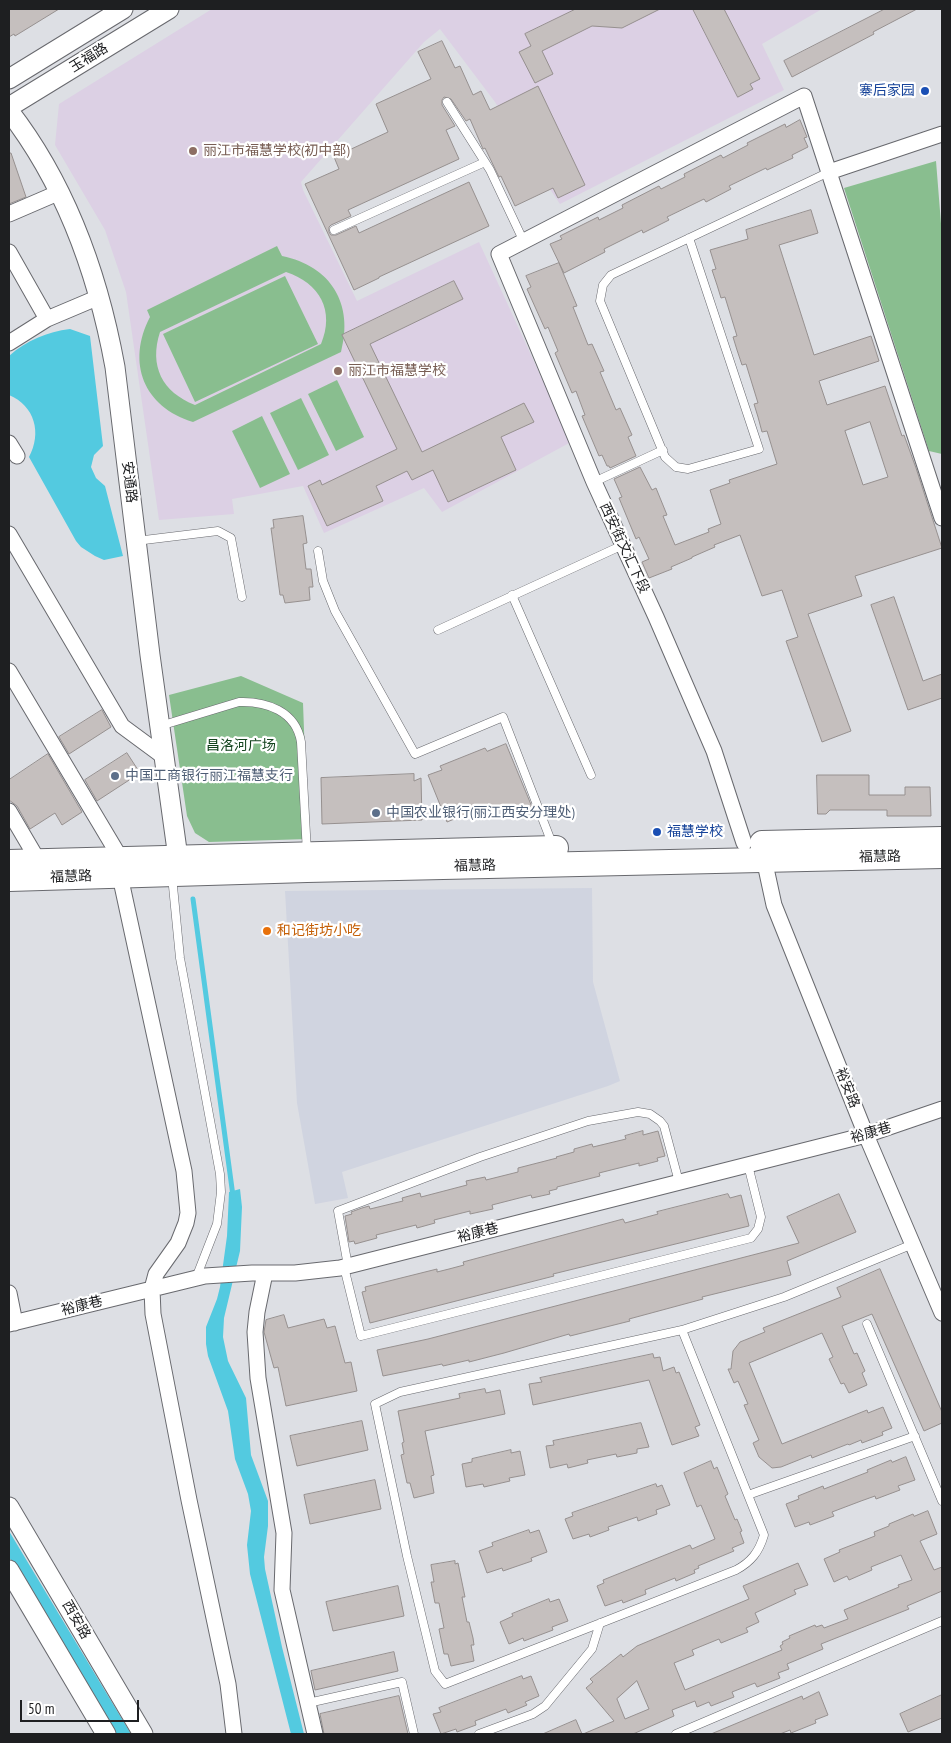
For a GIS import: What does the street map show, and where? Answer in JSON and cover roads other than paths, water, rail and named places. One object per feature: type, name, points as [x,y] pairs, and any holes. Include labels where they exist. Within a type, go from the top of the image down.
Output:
[{"type":"main road","name":"福慧路","points":[[177,869],[307,854],[942,839]]},
{"type":"main road","name":"福慧路","points":[[9,862],[177,869],[942,856]]},
{"type":"main road","name":"福慧路","points":[[9,879],[121,868]]},
{"type":"street","name":"玉福路","points":[[9,79],[123,9]]},
{"type":"street","name":"玉福路","points":[[9,107],[168,9]]},
{"type":"street","points":[[524,242],[804,96],[942,518]]},
{"type":"street","name":"安通路","points":[[9,111],[34,146],[60,192],[75,224],[100,297],[115,367],[177,869]]},
{"type":"street","points":[[830,172],[942,134]]},
{"type":"street","points":[[9,214],[60,192]]},
{"type":"street","name":"西安街文汇下段","points":[[524,242],[499,254],[594,482],[656,617],[714,752],[744,843]]},
{"type":"street","points":[[9,252],[47,319]]},
{"type":"street","points":[[9,343],[47,319],[100,297]]},
{"type":"street","points":[[9,534],[122,726],[164,758]]},
{"type":"street","points":[[9,671],[121,868],[184,1171],[188,1213],[182,1233],[172,1252],[156,1274],[152,1289],[152,1314],[226,1675],[234,1734]]},
{"type":"street","points":[[9,811],[39,862]]},
{"type":"street","name":"裕安路","points":[[764,860],[774,905],[866,1135],[942,1313]]},
{"type":"street","name":"裕康巷","points":[[12,1323],[201,1277],[258,1273],[294,1273],[346,1267],[866,1135],[942,1109]]},
{"type":"street","points":[[258,1273],[255,1355],[284,1533],[282,1590],[315,1734]]},
{"type":"street","points":[[9,1293],[12,1323]]},
{"type":"street","name":"西安路","points":[[9,1507],[143,1734]]},
{"type":"street","points":[[9,1570],[106,1734]]},
{"type":"lane","points":[[447,102],[485,162],[524,242]]},
{"type":"lane","points":[[334,230],[485,162]]},
{"type":"lane","points":[[689,238],[759,449],[688,469],[676,467],[670,462],[663,450],[600,301],[603,285],[611,275],[689,238],[830,172]]},
{"type":"lane","points":[[594,482],[663,450]]},
{"type":"lane","points":[[136,541],[218,531],[231,538],[242,597]]},
{"type":"lane","points":[[438,630],[622,545]]},
{"type":"lane","points":[[318,550],[323,581],[335,611],[415,754],[503,717],[554,848]]},
{"type":"lane","points":[[512,595],[591,775]]},
{"type":"lane","points":[[160,726],[239,702],[251,702],[274,707],[294,722],[298,728],[301,742],[307,854]]},
{"type":"lane","points":[[177,869],[180,958],[220,1174],[221,1192],[217,1224],[201,1277]]},
{"type":"lane","points":[[679,1182],[664,1126],[655,1117],[638,1112],[588,1121],[480,1157],[338,1211],[346,1267],[361,1336],[752,1238],[758,1229],[761,1217],[748,1164]]},
{"type":"lane","points":[[682,1330],[764,1535],[758,1551],[752,1559],[736,1570],[444,1684],[435,1670],[407,1556],[375,1404],[400,1392],[682,1330],[784,1297],[913,1244]]},
{"type":"lane","points":[[867,1324],[942,1501]]},
{"type":"lane","points":[[748,1495],[915,1436]]},
{"type":"lane","points":[[676,1734],[942,1621]]},
{"type":"lane","points":[[480,1734],[533,1714],[545,1706],[592,1649],[600,1623]]},
{"type":"lane","points":[[308,1703],[402,1682],[414,1734]]},
{"type":"water","points":[[70,329],[90,336],[103,446],[94,455],[91,467],[96,478],[105,486],[123,556],[104,560],[81,547],[76,541],[29,457],[35,439],[34,421],[25,406],[9,395],[9,356],[23,345],[38,338],[53,332]]},
{"type":"water","points":[[240,1189],[242,1207],[240,1251],[224,1318],[223,1337],[228,1361],[246,1398],[251,1455],[268,1501],[268,1526],[264,1557],[265,1569],[304,1734],[291,1734],[250,1574],[247,1545],[251,1511],[248,1494],[235,1459],[228,1411],[208,1356],[206,1344],[206,1327],[220,1287],[227,1236],[229,1192]]},
{"type":"water","points":[[9,1531],[131,1734],[115,1734],[9,1557]]},
{"type":"waterway","points":[[193,899],[233,1196]]},
{"type":"place","name":"寨后家园","points":[[925,91]]},
{"type":"place","name":"丽江市福慧学校(初中部)","points":[[193,151]]},
{"type":"place","name":"丽江市福慧学校","points":[[338,371]]},
{"type":"place","name":"中国工商银行丽江福慧支行","points":[[115,776]]},
{"type":"place","name":"中国农业银行(丽江西安分理处)","points":[[376,813]]},
{"type":"place","name":"福慧学校","points":[[657,832]]},
{"type":"place","name":"和记街坊小吃","points":[[267,931]]},
{"type":"park label","name":"昌洛河广场","points":[[241,746]]}]
